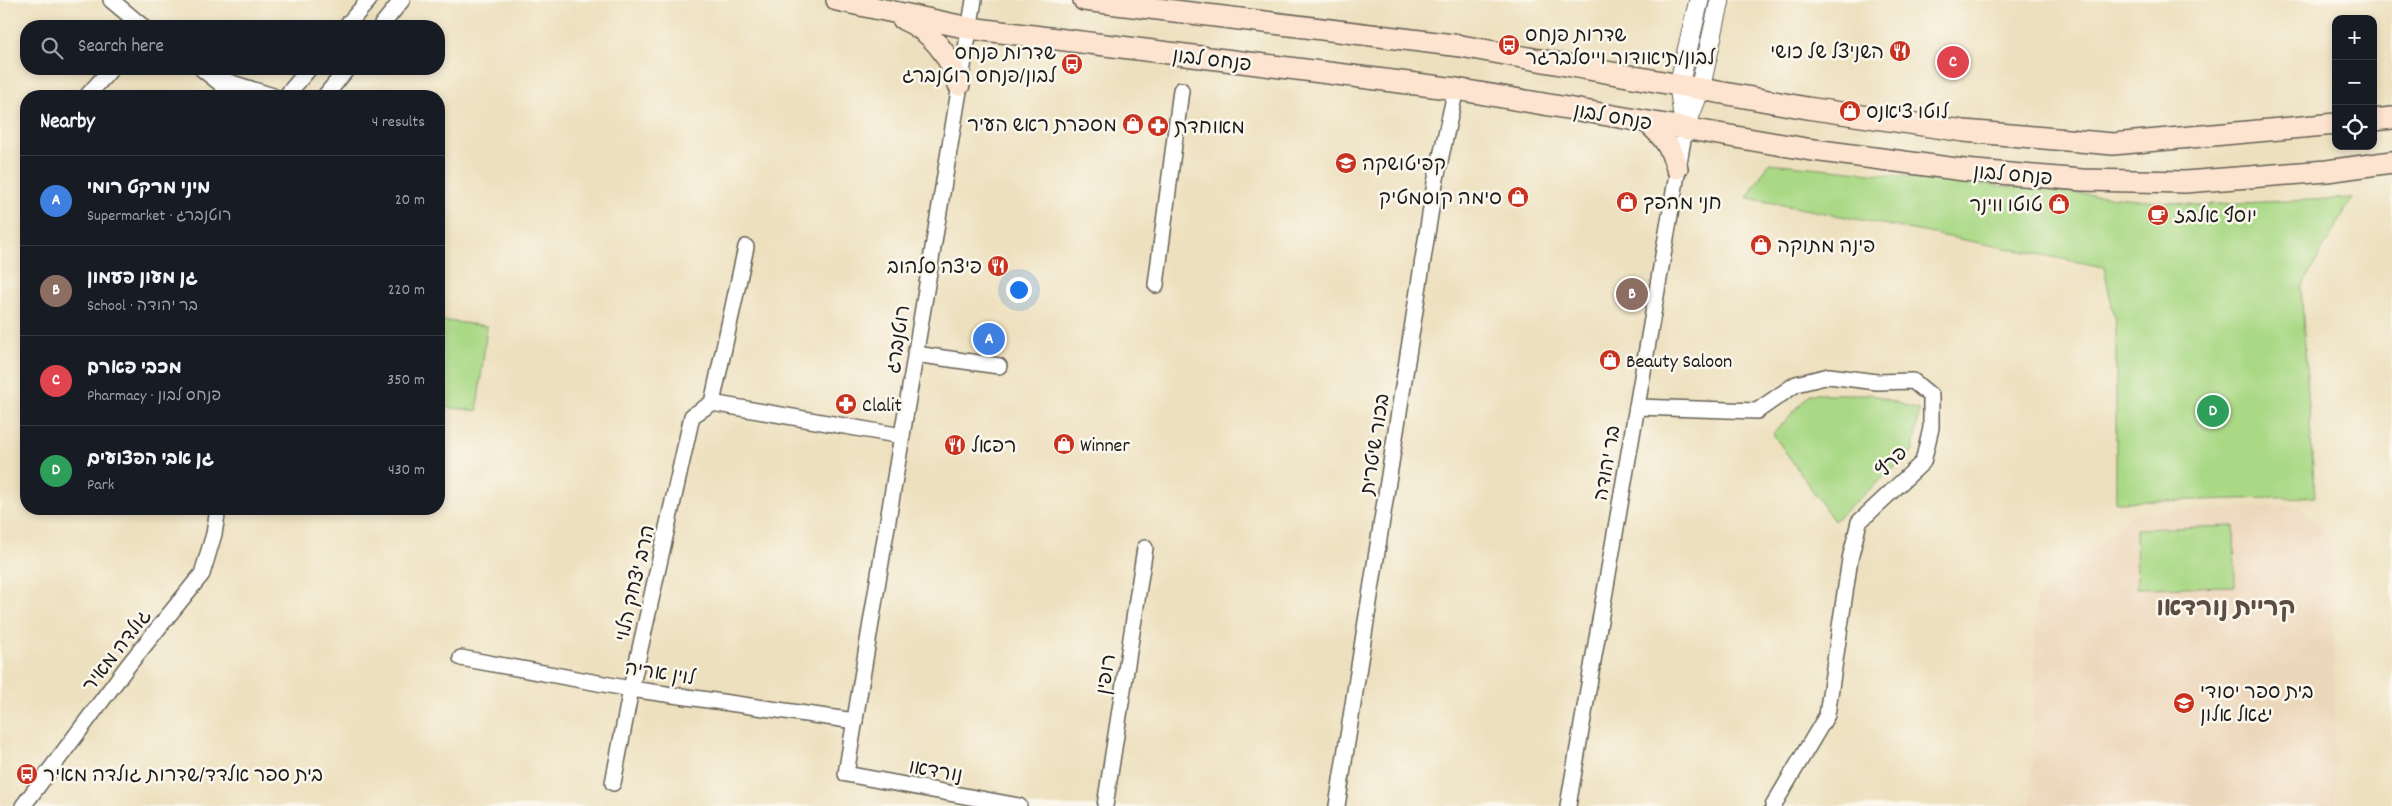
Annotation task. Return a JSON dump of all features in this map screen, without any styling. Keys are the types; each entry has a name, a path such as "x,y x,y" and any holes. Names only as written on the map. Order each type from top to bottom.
{"main road":[{"name":"פנחס לבון","path":"837,0 969,28 1456,89 1806,149 1954,169 2082,180 2185,182 2327,170 2392,162"},
{"name":"פנחס לבון","path":"1084,0 1461,46 1807,108 1964,131 2113,144 2332,124"},
{"path":"874,8 910,22 930,36 944,51 954,67 960,85"},
{"path":"2377,120 2392,118"},
{"path":"1648,123 1664,137 1671,149 1677,168"}],"street":[{"path":"111,0 135,20"},
{"path":"351,20 369,0"},
{"path":"386,20 402,0"},
{"name":"רוטנברג","path":"846,774 974,0"},
{"path":"1684,128 1699,0"},
{"path":"1690,87 1720,0"},
{"path":"92,90 106,75"},
{"path":"210,75 228,90"},
{"path":"213,75 256,90"},
{"path":"291,90 304,75"},
{"path":"330,90 342,75"},
{"name":"בכור שיטרית","path":"1337,806 1435,183 1456,89"},
{"path":"1156,285 1181,90"},
{"name":"בר יהודה","path":"1568,806 1684,128"},
{"path":"746,248 712,403 902,436"},
{"path":"915,354 999,366"},
{"name":"פרץ","path":"1636,406 1757,411 1796,384 1829,376 1876,382 1913,381 1931,396 1931,428 1923,462 1859,522 1850,559 1827,715 1773,806"},
{"name":"הרב יצחק הלוי","path":"613,783 692,416 712,403"},
{"name":"גולדה מאיר","path":"23,806 130,663 202,574 214,534 217,515"},
{"name":"רופין","path":"1105,806 1145,548"},
{"name":"לוין אריה","path":"461,658 632,689 854,721"},
{"name":"נורדאו","path":"846,774 1019,806"}],"shaded area":[{"name":"בית ספר יסודי יגאל אלון","path":"2296,505 2322,527 2332,545 2336,806 2031,806 2036,599 2135,512"}],"green space":[{"path":"1769,163 2198,205 2352,198 2301,288 2315,497 2116,502 2116,326 2104,267 1747,198"},
{"path":"445,321 487,326 477,411 445,407"},
{"path":"1810,394 1870,394 1919,410 1913,451 1834,521 1773,434"},
{"path":"2234,526 2235,586 2137,588 2136,529"}],"place":[{"name":"שדרות פנחס לבון/תיאודור וייסלברגר","path":"1509,45"},
{"name":"השניצל של כושי","path":"1900,51"},
{"name":"מכבי פארם","path":"1953,62"},
{"name":"שדרות פנחס לבון/פנחס רוטנברג","path":"1072,64"},
{"name":"לוטו צ'אנס","path":"1850,111"},
{"name":"מספרת ראש העיר","path":"1133,124"},
{"name":"מאוחדת","path":"1158,126"},
{"name":"קפיטושקה","path":"1346,163"},
{"name":"סימה קוסמטיק","path":"1518,197"},
{"name":"חני מהפך","path":"1627,202"},
{"name":"טוטו ווינר","path":"2059,204"},
{"name":"יוסף אלבז","path":"2158,215"},
{"name":"פינה מתוקה","path":"1761,245"},
{"name":"פיצה סלהוב","path":"998,266"},
{"name":"גן מעון פעמון","path":"1632,294"},
{"name":"מיני מרקט רומי","path":"989,339"},
{"name":"Beauty Saloon","path":"1610,360"},
{"name":"Clalit","path":"846,404"},
{"name":"גן אבי הפצועים","path":"2213,411"},
{"name":"Winner","path":"1064,444"},
{"name":"רפאל","path":"955,445"},
{"name":"בית ספר יסודי יגאל אלון","path":"2184,703"},
{"name":"בית ספר אלדד/שדרות גולדה מאיר","path":"27,774"}],"district":[{"name":"קריית נורדאו","path":"2226,606"}]}
